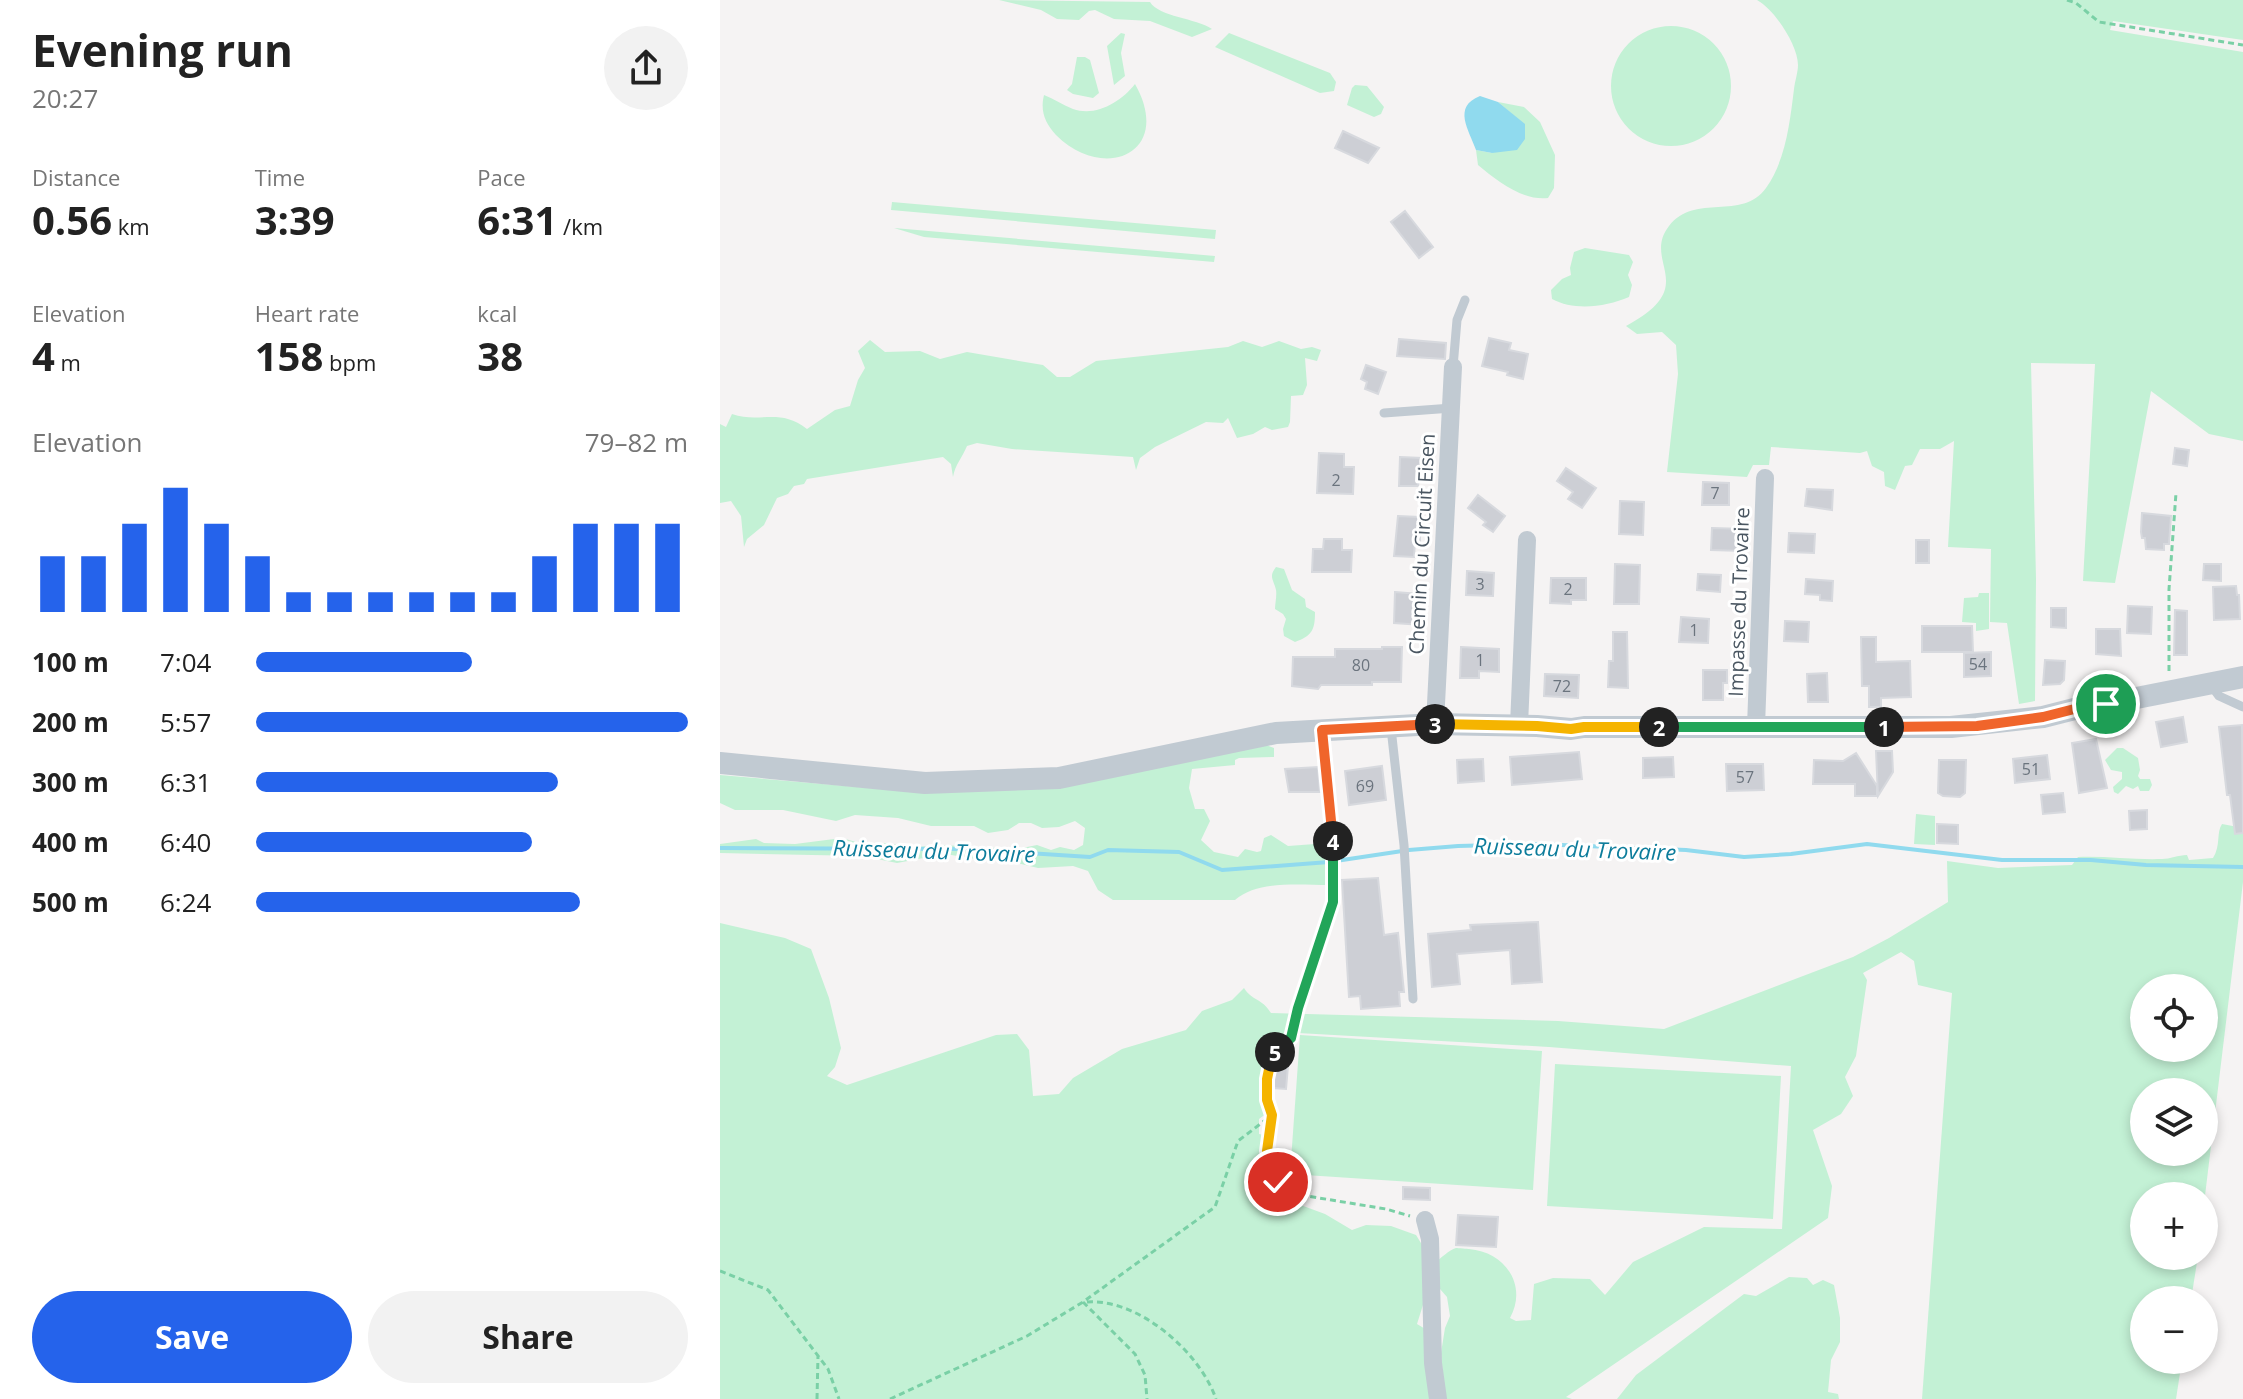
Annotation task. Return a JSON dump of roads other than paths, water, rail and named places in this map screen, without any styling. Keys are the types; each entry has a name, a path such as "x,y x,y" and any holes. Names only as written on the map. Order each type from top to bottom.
{"street":[{"name":"Chemin du Circuit Eisen","path":"1435,724 1453,367"},
{"name":"Impasse du Trovaire","path":"1756,727 1765,478"},
{"path":"1519,725 1527,540"},
{"path":"720,763 925,783 1059,778 1282,733 1390,726 1519,725 1571,729 1977,726 2043,717 2098,703 2243,677"},
{"path":"1425,1220 1430,1239 1433,1363 1438,1399"}],"lane":[{"path":"1453,367 1457,320 1465,300"},
{"path":"1384,413 1452,408"},
{"path":"2211,684 2219,696 2243,707"},
{"path":"1390,726 1404,850 1413,999"},
{"path":"1298,1008 1333,902 1334,861 1322,730"}],"water":[{"path":"1480,96 1498,102 1525,124 1525,139 1517,150 1492,153 1476,150 1465,113 1467,106"}],"waterway":[{"name":"Ruisseau du Trovaire","path":"720,848 963,849 1090,857 1108,850 1179,852 1222,870 1329,862 1458,846 1536,844 1686,850 1744,857 1867,844 2002,860 2091,860 2146,865 2243,867"}]}
